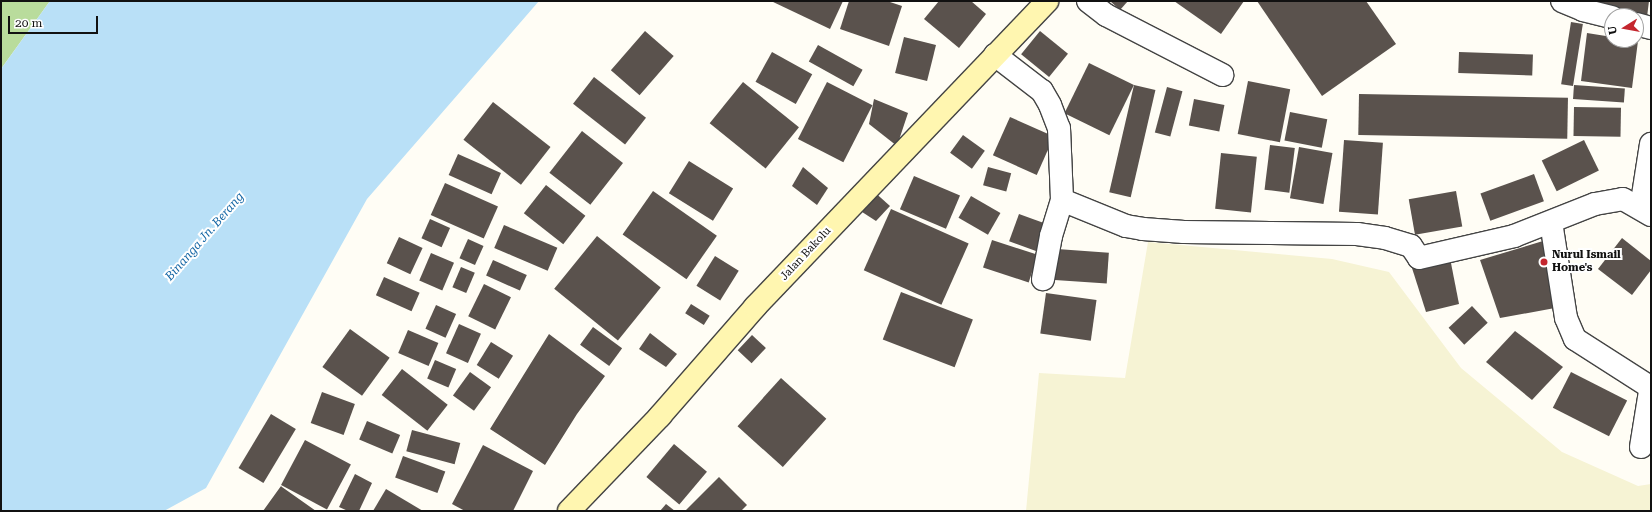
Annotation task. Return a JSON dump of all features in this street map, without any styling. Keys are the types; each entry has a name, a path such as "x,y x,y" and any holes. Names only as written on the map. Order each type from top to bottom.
{"main road":[{"name":"Jalan Bakolu","path":"569,511 660,416 760,302 1047,1"}],"street":[{"path":"1088,1 1106,15 1222,76"},
{"path":"1562,1 1583,10 1604,15"},
{"path":"995,55 1042,91 1050,105 1059,128 1062,200 1052,236 1043,280"},
{"path":"1062,200 1126,226 1143,229 1184,232 1357,234 1384,238 1411,246 1419,258 1514,236 1595,204 1624,198 1646,212 1651,144"},
{"path":"1551,222 1566,318 1575,340 1651,386 1642,447"}],"shaded area":[{"path":"1148,242 1332,259 1389,272 1461,368 1562,452 1638,486 1651,484 1651,511 1026,511 1039,373 1125,378"}],"green space":[{"path":"1,1 50,1 1,69"}],"water":[{"name":"Binanga Jn. Berang","path":"50,1 539,1 367,199 206,488 164,511 1,511 1,69"}],"building":[{"path":"771,1 843,1 830,29"},
{"path":"849,1 887,1 902,6 889,46 840,29"},
{"path":"939,1 971,1 986,14 959,48 924,19"},
{"path":"1110,1 1128,1 1120,10"},
{"path":"1174,1 1244,1 1221,34"},
{"path":"1257,1 1366,1 1396,44 1322,96"},
{"path":"1599,1 1649,1 1647,17 1644,17 1644,8 1604,8 1604,10 1597,9"},
{"path":"1571,22 1583,24 1573,86 1561,84"},
{"path":"645,31 674,56 640,95 611,70"},
{"path":"1040,31 1068,54 1049,77 1021,54"},
{"path":"1587,33 1604,36 1604,48 1637,48 1632,88 1581,81"},
{"path":"904,37 936,45 927,81 895,73"},
{"path":"818,45 863,70 853,86 809,62"},
{"path":"772,52 812,74 796,104 756,82"},
{"path":"1459,52 1533,55 1532,76 1458,73"},
{"path":"1089,63 1134,85 1109,135 1064,113"},
{"path":"594,77 646,118 625,144 573,104"},
{"path":"1248,81 1290,89 1280,142 1238,134"},
{"path":"743,82 799,127 766,168 710,123"},
{"path":"827,82 872,105 843,162 798,139"},
{"path":"1134,85 1155,90 1131,197 1109,192"},
{"path":"1574,85 1625,89 1624,103 1573,99"},
{"path":"1167,87 1182,91 1170,137 1155,132"},
{"path":"1359,94 1568,98 1567,139 1358,135"},
{"path":"874,99 908,113 897,146 869,124"},
{"path":"1194,99 1224,105 1219,131 1189,126"},
{"path":"493,102 551,147 521,185 463,140"},
{"path":"1574,107 1621,108 1620,137 1573,136"},
{"path":"1290,112 1327,119 1322,148 1284,140"},
{"path":"1010,117 1054,137 1037,175 993,155"},
{"path":"582,131 623,163 590,205 549,173"},
{"path":"963,135 985,151 972,169 950,153"},
{"path":"1344,140 1383,143 1378,215 1339,212"},
{"path":"1584,140 1599,171 1557,191 1542,161"},
{"path":"1270,145 1295,148 1289,193 1265,190"},
{"path":"1299,147 1332,153 1323,204 1290,198"},
{"path":"1221,153 1257,157 1251,212 1215,209"},
{"path":"458,154 501,173 492,194 449,175"},
{"path":"689,161 733,189 713,221 669,193"},
{"path":"803,167 828,188 817,205 792,186"},
{"path":"988,167 1011,173 1006,192 983,185"},
{"path":"1534,174 1544,201 1490,221 1480,193"},
{"path":"914,176 960,196 946,229 900,209"},
{"path":"445,183 498,207 484,239 431,215"},
{"path":"546,185 585,216 563,244 524,213"},
{"path":"871,189 890,206 876,221 859,210"},
{"path":"653,191 717,236 686,279 623,234"},
{"path":"1456,191 1462,226 1415,235 1409,199"},
{"path":"971,196 1000,213 988,235 958,218"},
{"path":"891,209 969,244 941,305 864,270"},
{"path":"1019,214 1050,225 1040,253 1009,241"},
{"path":"430,219 450,228 442,247 421,238"},
{"path":"504,225 557,248 548,271 494,248"},
{"path":"597,236 661,288 618,340 554,289"},
{"path":"399,237 423,248 410,274 387,263"},
{"path":"1622,238 1651,261 1651,270 1632,295 1598,269"},
{"path":"468,239 484,246 475,265 459,258"},
{"path":"992,240 1038,255 1029,282 983,268"},
{"path":"1543,241 1555,308 1500,318 1480,260"},
{"path":"1057,249 1109,253 1107,284 1055,280"},
{"path":"431,253 454,263 442,290 419,281"},
{"path":"715,256 739,271 720,301 696,286"},
{"path":"1450,258 1459,304 1426,312 1412,268"},
{"path":"493,260 527,275 520,291 486,276"},
{"path":"461,267 475,273 466,293 452,287"},
{"path":"384,277 420,293 411,311 376,295"},
{"path":"484,284 511,297 495,330 468,316"},
{"path":"901,292 973,320 955,367 883,340"},
{"path":"1046,293 1097,300 1091,341 1040,334"},
{"path":"691,304 710,316 704,325 685,313"},
{"path":"436,305 456,314 446,338 425,329"},
{"path":"1472,306 1488,323 1464,345 1449,328"},
{"path":"459,324 481,334 468,363 446,353"},
{"path":"593,327 622,348 609,366 580,345"},
{"path":"350,329 390,358 362,396 322,367"},
{"path":"408,330 438,343 429,366 398,353"},
{"path":"1515,331 1563,367 1532,400 1486,362"},
{"path":"650,333 677,354 666,367 639,349"},
{"path":"549,334 605,376 577,414 545,465 490,429"},
{"path":"752,335 766,348 752,363 738,350"},
{"path":"491,342 513,356 499,379 477,365"},
{"path":"435,360 456,369 448,387 427,378"},
{"path":"402,369 448,405 427,431 382,395"},
{"path":"470,372 491,387 474,411 453,395"},
{"path":"1571,372 1627,401 1609,436 1553,408"},
{"path":"781,378 826,419 783,467 738,426"},
{"path":"322,392 355,404 344,435 311,423"},
{"path":"271,414 296,429 263,483 239,468"},
{"path":"367,421 400,435 392,453 359,439"},
{"path":"412,430 460,443 455,464 406,451"},
{"path":"305,440 351,464 327,509 281,485"},
{"path":"674,444 707,472 679,505 646,477"},
{"path":"483,445 533,471 513,511 465,511 452,504"},
{"path":"403,456 445,471 437,493 395,478"},
{"path":"355,474 372,483 359,511 348,511 339,507"},
{"path":"719,477 747,505 741,511 685,511"},
{"path":"281,486 282,487 316,511 263,511"},
{"path":"386,489 423,511 373,511"},
{"path":"666,504 675,511 660,511"}],"place":[{"name":"Nurul Ismail Home's","path":"1544,262"}]}
